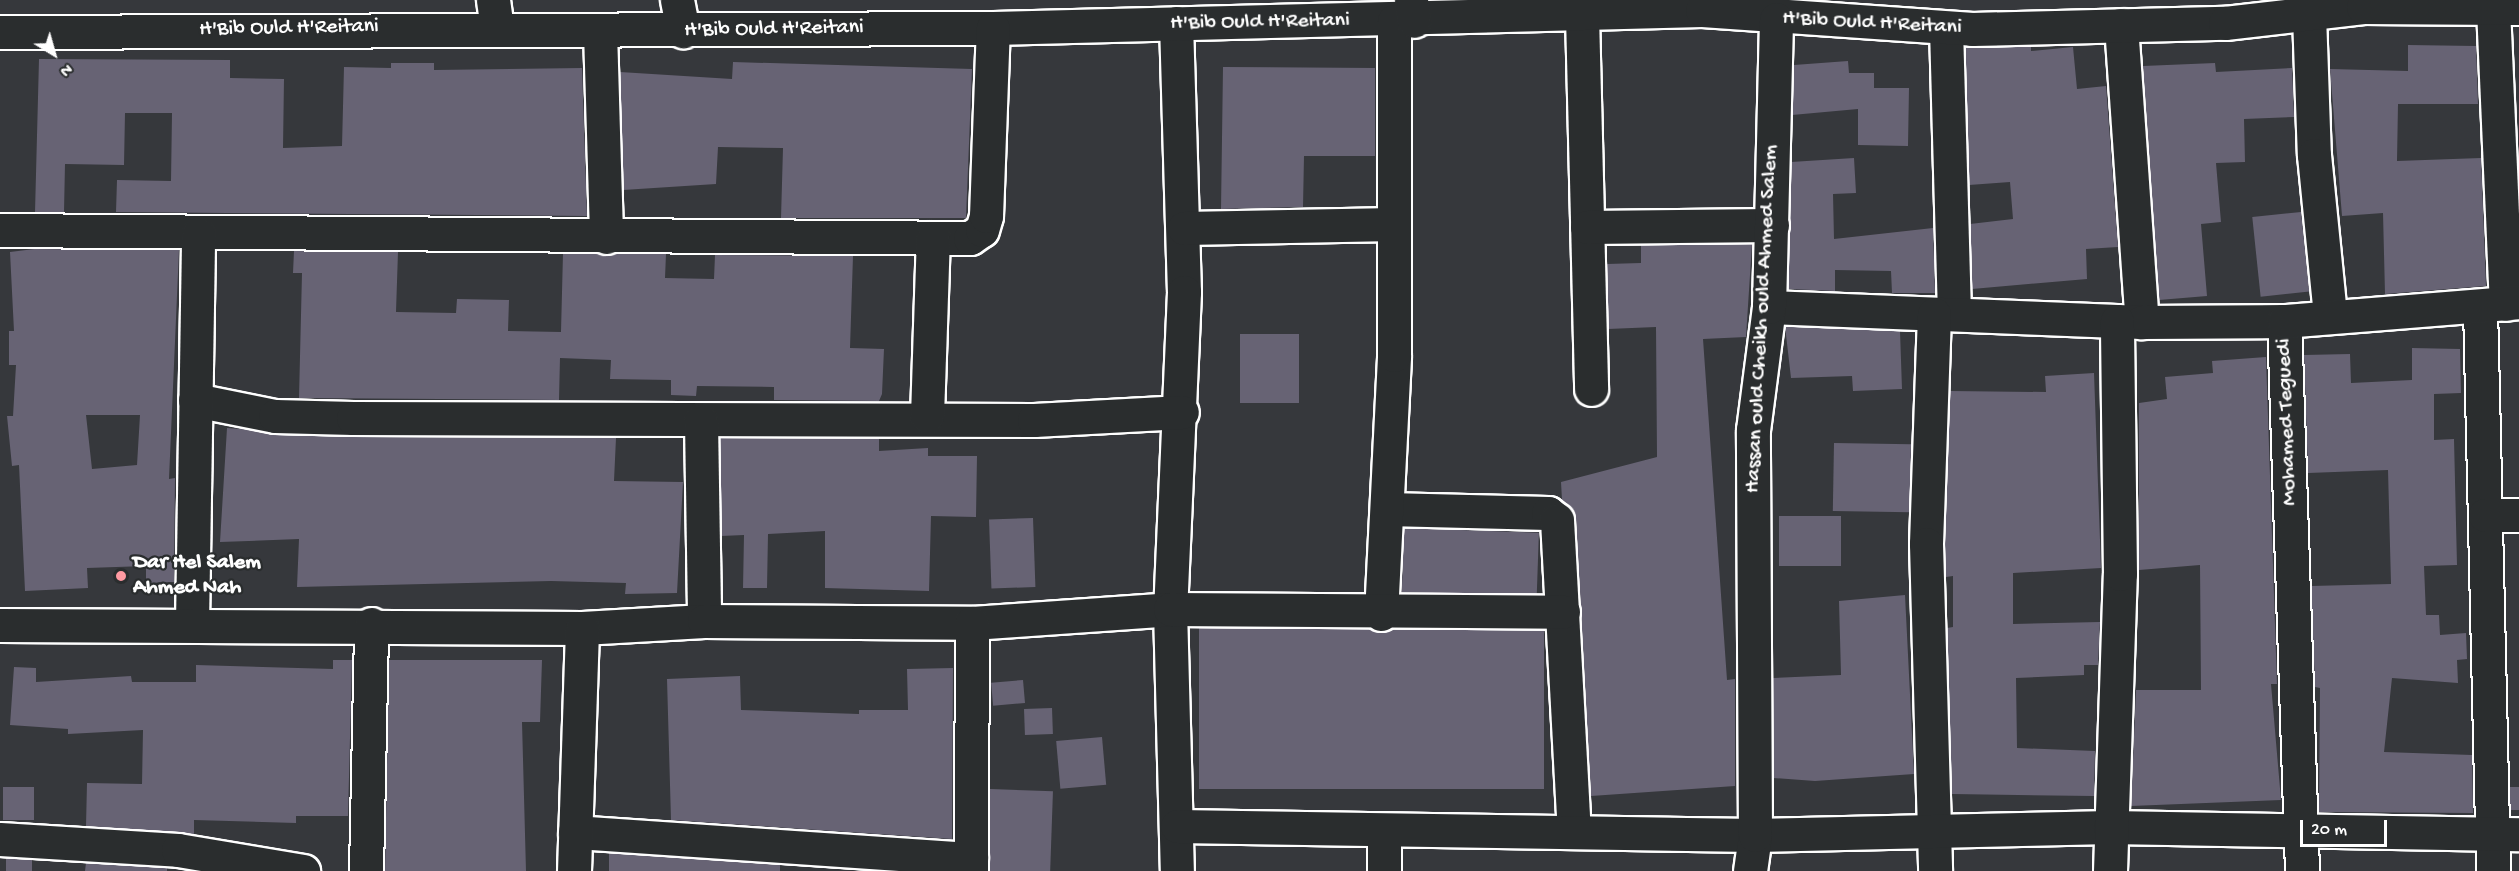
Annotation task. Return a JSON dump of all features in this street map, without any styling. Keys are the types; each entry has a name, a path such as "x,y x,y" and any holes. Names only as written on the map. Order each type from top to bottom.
{"street":[{"name":"H'Bib Ould H'Reitani","path":"0,32 495,13 600,31 680,16 927,14 993,28 1165,16 1582,15 1701,5 1776,19 1962,19 2121,25 2223,11 2309,15 2362,4 2506,8"},
{"path":"2493,871 2505,834 2485,515 2502,304 2506,8"},
{"path":"1381,614 1387,509 1394,224 1406,14"},
{"path":"1582,15 1591,389"},
{"path":"2309,15 2314,155 2330,314"},
{"path":"1165,16 1184,228 1182,412 1170,609 1177,871"},
{"name":"Hassan ould Cheikh ould Ahmed Salem","path":"1750,871 1755,835 1753,430 1769,307 1776,19"},
{"path":"1935,871 1926,544 1944,314 1962,19"},
{"path":"2110,871 2130,322 2121,25"},
{"path":"0,230 198,234 970,238 982,230 993,28"},
{"path":"600,31 606,237"},
{"path":"1184,228 1394,224"},
{"path":"1587,227 1772,225"},
{"path":"192,624 198,234"},
{"path":"927,416 933,238"},
{"name":"Mohamed Teguedi","path":"2302,871 2284,321 2330,314 2502,304"},
{"path":"1769,307 2130,322 2284,321"},
{"path":"195,400 275,416 701,421 927,416 1034,420 1182,412"},
{"path":"701,421 704,621"},
{"path":"1387,509 1553,516 1559,525 1574,831"},
{"path":"2485,515 2519,515"},
{"path":"0,625 371,624 582,628 704,621 972,623 1170,609 1381,614 1563,612"},
{"path":"575,832 796,859 971,865 972,623"},
{"path":"366,871 371,624"},
{"path":"574,871 582,628"},
{"path":"1177,826 1755,835 2110,827 2301,833 2505,834"},
{"path":"1383,871 1384,830"},
{"path":"0,838 179,861 303,871"}],"building":[{"path":"2408,45 2476,46 2478,104 2398,104 2397,161 2481,158 2486,286 2385,294 2383,213 2342,216 2330,69 2408,71"},
{"path":"2031,46 2031,51 2073,47 2077,89 2106,86 2118,247 2086,249 2087,279 1972,289 1970,224 2013,219 2010,182 1969,185 1965,47"},
{"path":"39,59 230,60 230,78 284,79 283,148 342,146 344,67 391,68 391,63 434,63 434,70 582,68 587,216 116,212 117,180 171,181 172,113 125,113 124,165 65,164 64,212 35,212"},
{"path":"1848,61 1849,73 1874,73 1874,88 1909,88 1908,146 1858,145 1858,109 1792,115 1794,65"},
{"path":"733,62 972,69 966,218 781,218 783,148 718,147 716,184 623,190 620,72 732,79"},
{"path":"2215,63 2216,72 2292,68 2294,117 2244,119 2245,162 2216,163 2221,222 2201,224 2207,296 2159,300 2143,66"},
{"path":"1223,67 1375,68 1375,156 1304,156 1303,207 1221,209"},
{"path":"1854,158 1856,193 1833,194 1834,239 1933,228 1935,293 1892,293 1891,271 1835,270 1835,291 1788,289 1791,162"},
{"path":"2301,212 2309,292 2261,297 2252,217"},
{"path":"1752,244 1746,337 1703,339 1727,680 1735,679 1735,786 1591,796 1576,519 1562,500 1561,482 1657,457 1656,327 1608,329 1607,264 1641,263 1641,245"},
{"path":"34,249 179,250 169,479 175,478 174,582 146,583 146,566 87,568 88,588 25,591 19,465 12,466 7,416 13,416 16,365 9,365 9,331 14,331 10,252","holes":["86,415 140,415 137,465 92,469"]},
{"path":"294,251 398,252 396,312 456,313 457,299 509,300 508,331 561,332 563,253 666,254 665,278 714,279 715,255 853,256 850,348 884,349 882,394 879,401 774,400 774,387 697,386 696,396 671,395 671,380 610,379 611,360 560,358 559,400 299,398 302,273 293,273"},
{"path":"1785,326 1900,331 1902,389 1853,391 1852,376 1791,378"},
{"path":"1240,334 1299,334 1299,403 1240,403"},
{"path":"2412,348 2460,349 2461,393 2434,394 2434,440 2454,439 2457,565 2424,566 2426,615 2439,615 2440,635 2466,633 2467,659 2457,660 2458,683 2392,678 2384,752 2472,755 2473,813 2319,812 2320,688 2315,687 2311,586 2391,584 2388,470 2308,473 2304,355 2350,354 2351,383 2412,380"},
{"path":"2266,357 2277,684 2271,684 2281,800 2131,806 2136,690 2201,690 2200,565 2139,570 2139,403 2167,399 2165,377 2213,373 2212,361"},
{"path":"2094,373 2101,568 2013,573 2013,624 2100,622 2098,665 2084,665 2084,675 2016,678 2017,748 2095,751 2094,796 1952,794 1947,628 1953,627 1953,576 1946,577 1945,544 1950,391 2046,392 2045,376"},
{"path":"227,428 353,437 616,438 614,481 683,482 677,593 625,594 626,583 551,581 297,587 299,539 220,542"},
{"path":"720,438 879,438 879,451 928,448 928,456 977,456 976,517 931,516 929,591 825,588 825,531 768,534 767,588 743,588 744,535 721,536"},
{"path":"1834,443 1911,444 1910,512 1833,511"},
{"path":"1779,516 1841,516 1841,566 1779,566"},
{"path":"1033,518 1035,587 991,588 989,520"},
{"path":"1404,528 1539,533 1537,597 1402,592"},
{"path":"1905,595 1914,774 1815,781 1773,778 1773,678 1841,675 1839,601"},
{"path":"1199,628 1544,628 1544,789 1199,789"},
{"path":"333,660 352,660 348,816 296,816 296,823 194,820 194,834 86,826 87,783 142,784 143,730 68,734 68,729 10,725 14,667 36,668 36,682 131,676 132,682 196,682 196,665 333,669"},
{"path":"389,660 542,660 540,722 522,722 526,871 385,871"},
{"path":"953,668 952,839 671,820 667,679 740,676 741,710 859,714 859,710 908,710 907,669"},
{"path":"1023,680 1025,703 993,706 991,683"},
{"path":"1052,708 1053,734 1025,735 1024,709"},
{"path":"1102,737 1106,785 1060,789 1056,741"},
{"path":"3,787 34,787 34,820 3,820"},
{"path":"2510,787 2519,787 2519,810 2510,810"},
{"path":"990,789 1053,791 1050,871 987,871"},
{"path":"609,853 780,865 780,871 609,871"},
{"path":"6,858 32,860 32,871 6,871"},
{"path":"86,863 167,868 167,871 85,871"}],"place":[{"name":"Dar Hel Salem Ahmed Nah","path":"121,576"}]}
